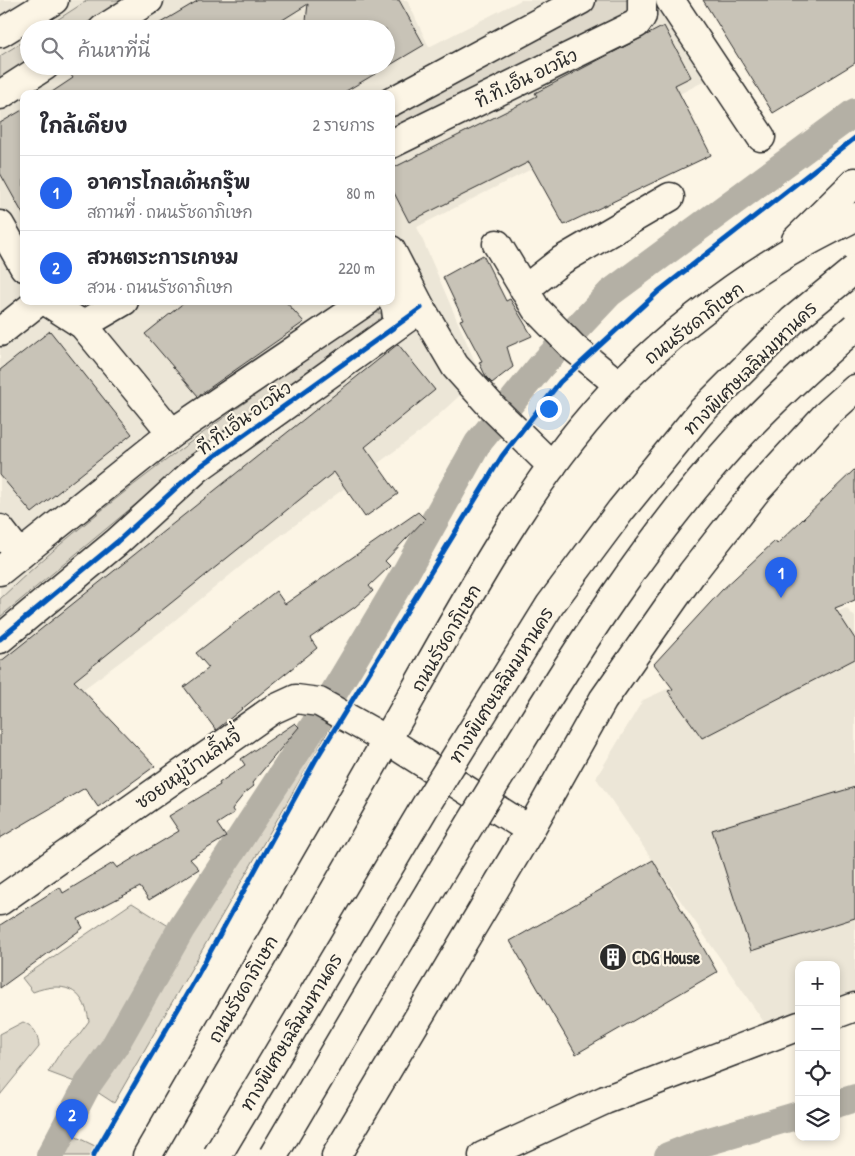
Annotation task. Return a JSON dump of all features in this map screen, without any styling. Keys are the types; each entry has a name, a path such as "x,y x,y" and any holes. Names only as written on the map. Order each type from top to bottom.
{"main road":[{"path":"21,20 54,0"},
{"path":"118,20 149,0"},
{"path":"395,100 581,0"},
{"name":"ที.ที.เอ็น อเวนิว","path":"395,142 636,24 642,16 642,0"},
{"path":"670,0 761,137"},
{"path":"0,33 20,21"},
{"path":"0,95 31,75"},
{"path":"780,258 819,215 855,182"},
{"path":"530,299 562,260 670,197"},
{"name":"ถนนรัชดาภิเษก","path":"147,1156 511,528 552,466 583,425 652,354 708,308 780,258 855,217"},
{"path":"0,225 20,260"},
{"path":"497,244 530,299 574,348 620,385"},
{"name":"ทางพิเศษเฉลิมมหานคร","path":"217,1156 426,805 550,605 621,510 700,413 794,320 855,268"},
{"path":"396,296 421,308 455,366 492,407 552,466"},
{"name":"ที.ที.เอ็น อเวนิว","path":"396,296 421,308"},
{"path":"0,332 35,305"},
{"name":"ที.ที.เอ็น อเวนิว","path":"52,305 84,325 172,433"},
{"path":"84,325 117,305"},
{"name":"ที.ที.เอ็น อเวนิว","path":"0,529 10,563 172,433 361,305"},
{"name":"ที.ที.เอ็น อเวนิว","path":"0,639 117,542 198,468 386,305"},
{"path":"273,1156 451,855 571,660 666,524 737,439 815,362 855,327"},
{"path":"336,1156 530,830 603,700 692,573 757,490 826,415 855,389"},
{"name":"ซอยหมู่บ้านลิ้นจี่","path":"0,901 272,710 296,700 328,706 387,740 530,830"},
{"path":"840,1013 855,1007"},
{"path":"483,1156 604,1100 795,1027"}],"shaded area":[{"path":"0,0 407,0 429,47 521,0 654,0 705,81 417,227 481,376 420,432 252,557 163,630 0,751"},
{"path":"88,0 122,0 91,20 57,20"},
{"path":"596,0 633,0 634,14 395,132 395,108"},
{"path":"20,44 20,65 0,78 0,56"},
{"path":"371,313 381,313 382,327 224,431 0,617 0,599 43,559 88,522 180,450"},
{"path":"846,608 855,617 855,994 840,1000 840,961 795,961 795,1015 766,1025 596,778 643,700"},
{"path":"315,711 335,719 114,1103 91,1088 48,1072 62,1050 78,1036 89,1021 86,1010 77,994 70,990 62,987 53,987 33,992 22,978 132,903 175,930"},
{"path":"23,1022 35,1032 39,1047 0,1095 0,1034"},
{"path":"68,1133 95,1146 89,1156 54,1156"}],"building":[{"path":"199,0 399,0 424,45 395,62 395,20 306,20 308,4 282,20 165,20"},
{"path":"703,0 855,0 855,63 773,113"},
{"path":"664,26 691,77 675,85 711,155 564,225 529,162 409,222 395,195 395,167 537,96 535,93"},
{"path":"71,75 373,75 348,90 55,90 73,78"},
{"path":"20,111 20,209 0,173 0,123"},
{"path":"483,255 506,301 510,299 532,336 507,347 513,367 492,383 486,377 479,362 482,361 460,320 463,319 443,277"},
{"path":"181,305 289,305 304,322 198,396 145,334"},
{"path":"50,331 132,434 32,513 0,475 0,370"},
{"path":"398,344 435,390 365,447 398,494 365,517 334,472 74,681 155,766 98,807 85,788 0,838 0,662"},
{"path":"855,469 855,600 835,608 855,639 855,659 702,738 668,691 673,689 654,664 722,590 775,541 777,544"},
{"path":"418,512 425,519 385,561 390,566 369,586 373,591 355,607 310,638 317,648 216,730 184,687 209,668 196,653 276,591 285,604"},
{"path":"295,723 299,727 252,783 254,786 244,794 232,809 234,813 217,824 226,837 190,859 199,869 149,900 140,887 78,919 83,928 0,988 0,925 60,887 63,893 113,863 117,868 179,831 169,816 220,785 219,783 245,765 241,759"},
{"path":"855,787 855,918 751,951 712,830"},
{"name":"CDG House","path":"653,860 717,972 576,1054 510,941"}],"waterway":[{"path":"50,1156 88,1084 114,1047 181,929 315,724 406,572 478,443 541,366 610,293 855,112"},
{"path":"840,1103 855,1098"},
{"path":"668,1156 699,1144 795,1116"}],"cycle path":[{"path":"93,1156 192,985 315,761 502,456 560,382 659,291 855,138"},
{"path":"0,639 117,542 198,468 421,308"}],"place":[{"name":"อาคารโกลเด้นกรุ๊พ","path":"781,598"},
{"name":"CDG House","path":"613,957"},
{"name":"สวนตระการเกษม","path":"72,1140"}]}
